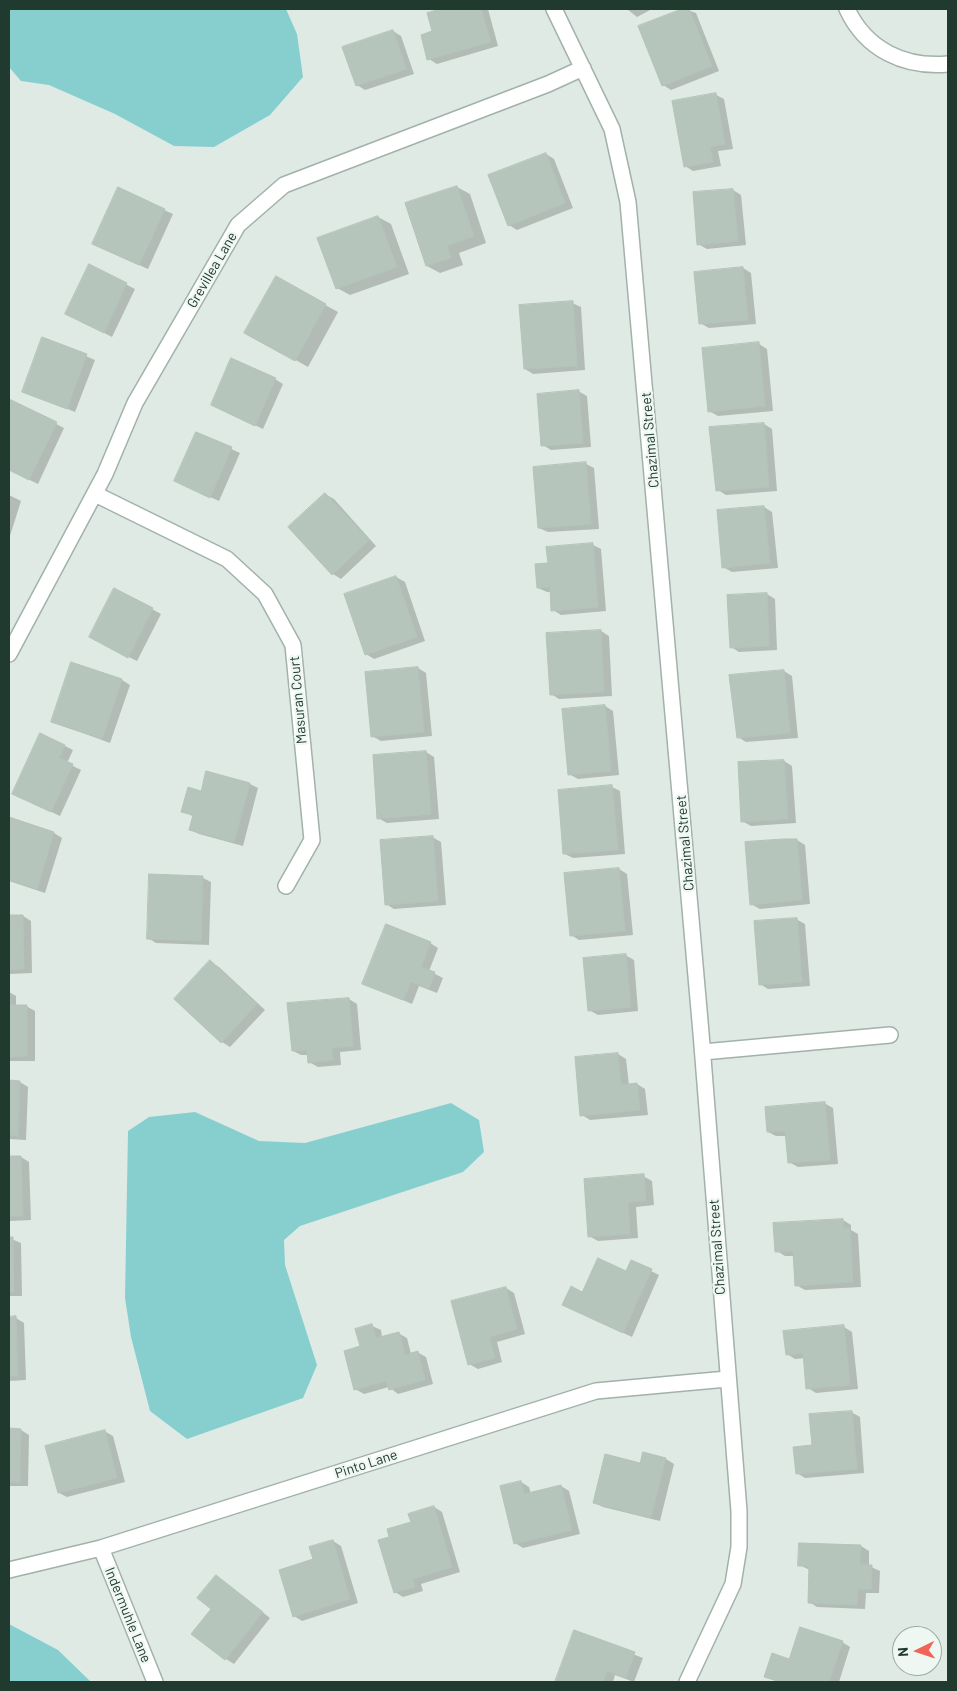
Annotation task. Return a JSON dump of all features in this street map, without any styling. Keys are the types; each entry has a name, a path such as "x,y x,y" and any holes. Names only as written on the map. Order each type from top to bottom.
{"street":[{"name":"Chazimal Street","path":"554,9 612,130 628,202 702,1052 739,1511 739,1547 733,1584 688,1682"},
{"path":"847,9 857,28 891,55 917,64 948,64"},
{"name":"Grevillea Lane","path":"9,654 95,494 135,403 238,225 284,185 548,84 583,68"},
{"name":"Masuran Court","path":"95,494 227,559 265,594 293,646 312,840 286,886"},
{"path":"702,1052 890,1035"},
{"name":"Pinto Lane","path":"9,1570 101,1548 596,1391 728,1380"},
{"name":"Indermuhle Lane","path":"101,1548 155,1682"}],"water":[{"path":"9,9 286,9 297,34 303,77 270,115 214,147 174,146 115,114 49,85 21,81 9,67"},
{"path":"451,1103 479,1120 484,1152 463,1172 300,1226 284,1240 285,1265 317,1365 303,1398 187,1439 150,1411 131,1337 125,1298 128,1131 149,1117 195,1112 259,1141 305,1143"},
{"path":"9,1624 58,1650 91,1682 9,1682"}],"building":[{"path":"441,9 481,9 491,42 427,60 421,35 432,31 427,13"},
{"path":"682,9 689,9 712,66 662,86 638,26"},
{"path":"393,30 406,69 356,86 342,47"},
{"path":"716,93 725,144 710,147 713,162 684,167 672,101"},
{"path":"546,153 565,203 508,226 488,175"},
{"path":"457,186 474,236 447,246 451,258 426,266 405,203"},
{"path":"118,187 165,209 139,265 92,244"},
{"path":"733,189 738,241 697,245 693,192"},
{"path":"378,216 397,267 336,289 317,238"},
{"path":"89,264 127,283 104,333 65,314"},
{"path":"743,267 748,320 699,324 694,272"},
{"path":"276,276 326,304 295,361 244,333"},
{"path":"573,301 577,366 524,369 519,305"},
{"path":"42,337 87,354 67,409 22,392"},
{"path":"759,342 765,406 708,412 702,348"},
{"path":"231,358 276,378 255,426 211,405"},
{"path":"579,390 583,443 541,446 537,394"},
{"path":"9,399 57,422 29,480 9,470"},
{"path":"764,423 769,487 716,491 709,427"},
{"path":"196,432 232,447 210,498 174,481"},
{"path":"586,462 591,524 538,528 533,467"},
{"path":"325,493 369,540 332,575 288,527"},
{"path":"764,506 770,563 722,568 717,510"},
{"path":"593,543 598,607 551,611 550,587 537,588 535,564 548,563 546,547"},
{"path":"396,576 417,637 365,655 344,594"},
{"path":"114,588 153,608 128,658 89,637"},
{"path":"767,593 769,646 730,648 727,595"},
{"path":"601,630 604,692 550,695 546,633"},
{"path":"71,662 122,679 102,739 51,722"},
{"path":"418,667 424,732 371,737 365,672"},
{"path":"784,670 790,733 737,738 729,675"},
{"path":"605,705 611,771 568,775 562,709"},
{"path":"40,733 65,745 59,758 73,764 51,812 12,794"},
{"path":"426,751 431,814 377,819 373,755"},
{"path":"784,760 788,819 741,822 738,762"},
{"path":"206,771 250,783 234,842 189,830 193,815 181,812 188,787 201,791"},
{"path":"612,785 618,850 563,854 558,790"},
{"path":"9,817 54,832 37,889 9,880"},
{"path":"433,836 438,901 385,905 380,840"},
{"path":"797,839 802,900 750,905 745,842"},
{"path":"619,868 625,931 570,936 564,873"},
{"path":"149,874 203,876 201,941 147,939"},
{"path":"9,915 23,915 24,969 9,970"},
{"path":"797,918 802,982 759,985 754,921"},
{"path":"386,924 431,942 421,967 435,972 429,989 411,982 403,1000 362,984"},
{"path":"626,954 631,1007 588,1011 583,958"},
{"path":"210,960 257,1004 221,1043 174,999"},
{"path":"349,998 353,1046 332,1048 333,1060 308,1063 307,1050 292,1051 287,1003"},
{"path":"9,1005 27,1005 27,1056 9,1057"},
{"path":"618,1053 621,1085 637,1083 640,1110 580,1116 575,1057"},
{"path":"9,1080 20,1081 18,1136 9,1135"},
{"path":"825,1102 830,1160 788,1163 785,1131 767,1132 765,1107"},
{"path":"9,1156 21,1156 23,1216 9,1216"},
{"path":"644,1174 646,1201 628,1202 630,1234 588,1237 584,1179"},
{"path":"843,1219 843,1228 850,1228 853,1282 795,1286 793,1251 775,1252 773,1223"},
{"path":"9,1237 13,1237 14,1292 9,1292"},
{"path":"598,1258 626,1271 631,1260 652,1269 623,1333 562,1305 571,1286 582,1292"},
{"path":"506,1287 517,1329 489,1337 495,1358 468,1365 451,1301"},
{"path":"16,1316 18,1376 9,1376 9,1317"},
{"path":"372,1324 376,1338 399,1332 405,1355 418,1351 425,1380 389,1390 386,1381 354,1390 344,1351 360,1346 355,1329"},
{"path":"844,1325 850,1385 806,1389 803,1353 786,1355 783,1331"},
{"path":"852,1411 857,1469 796,1474 793,1447 812,1445 809,1414"},
{"path":"9,1428 21,1429 20,1482 9,1482"},
{"path":"105,1430 117,1478 58,1493 45,1446"},
{"path":"643,1452 666,1458 651,1518 593,1503 605,1454 640,1463"},
{"path":"521,1481 524,1494 561,1485 572,1530 514,1544 500,1486"},
{"path":"434,1506 452,1567 413,1579 415,1587 394,1593 378,1540 389,1537 387,1529 411,1522 408,1514"},
{"path":"333,1540 350,1599 293,1617 279,1570 313,1559 309,1547"},
{"path":"799,1543 861,1545 860,1565 872,1565 871,1589 858,1589 857,1605 808,1603 809,1566 798,1566"},
{"path":"216,1575 263,1612 225,1660 191,1634 211,1609 197,1598"},
{"path":"800,1627 843,1641 829,1682 781,1682 764,1677 772,1653 789,1659"},
{"path":"574,1630 635,1652 626,1678 607,1671 603,1682 555,1682"}]}
